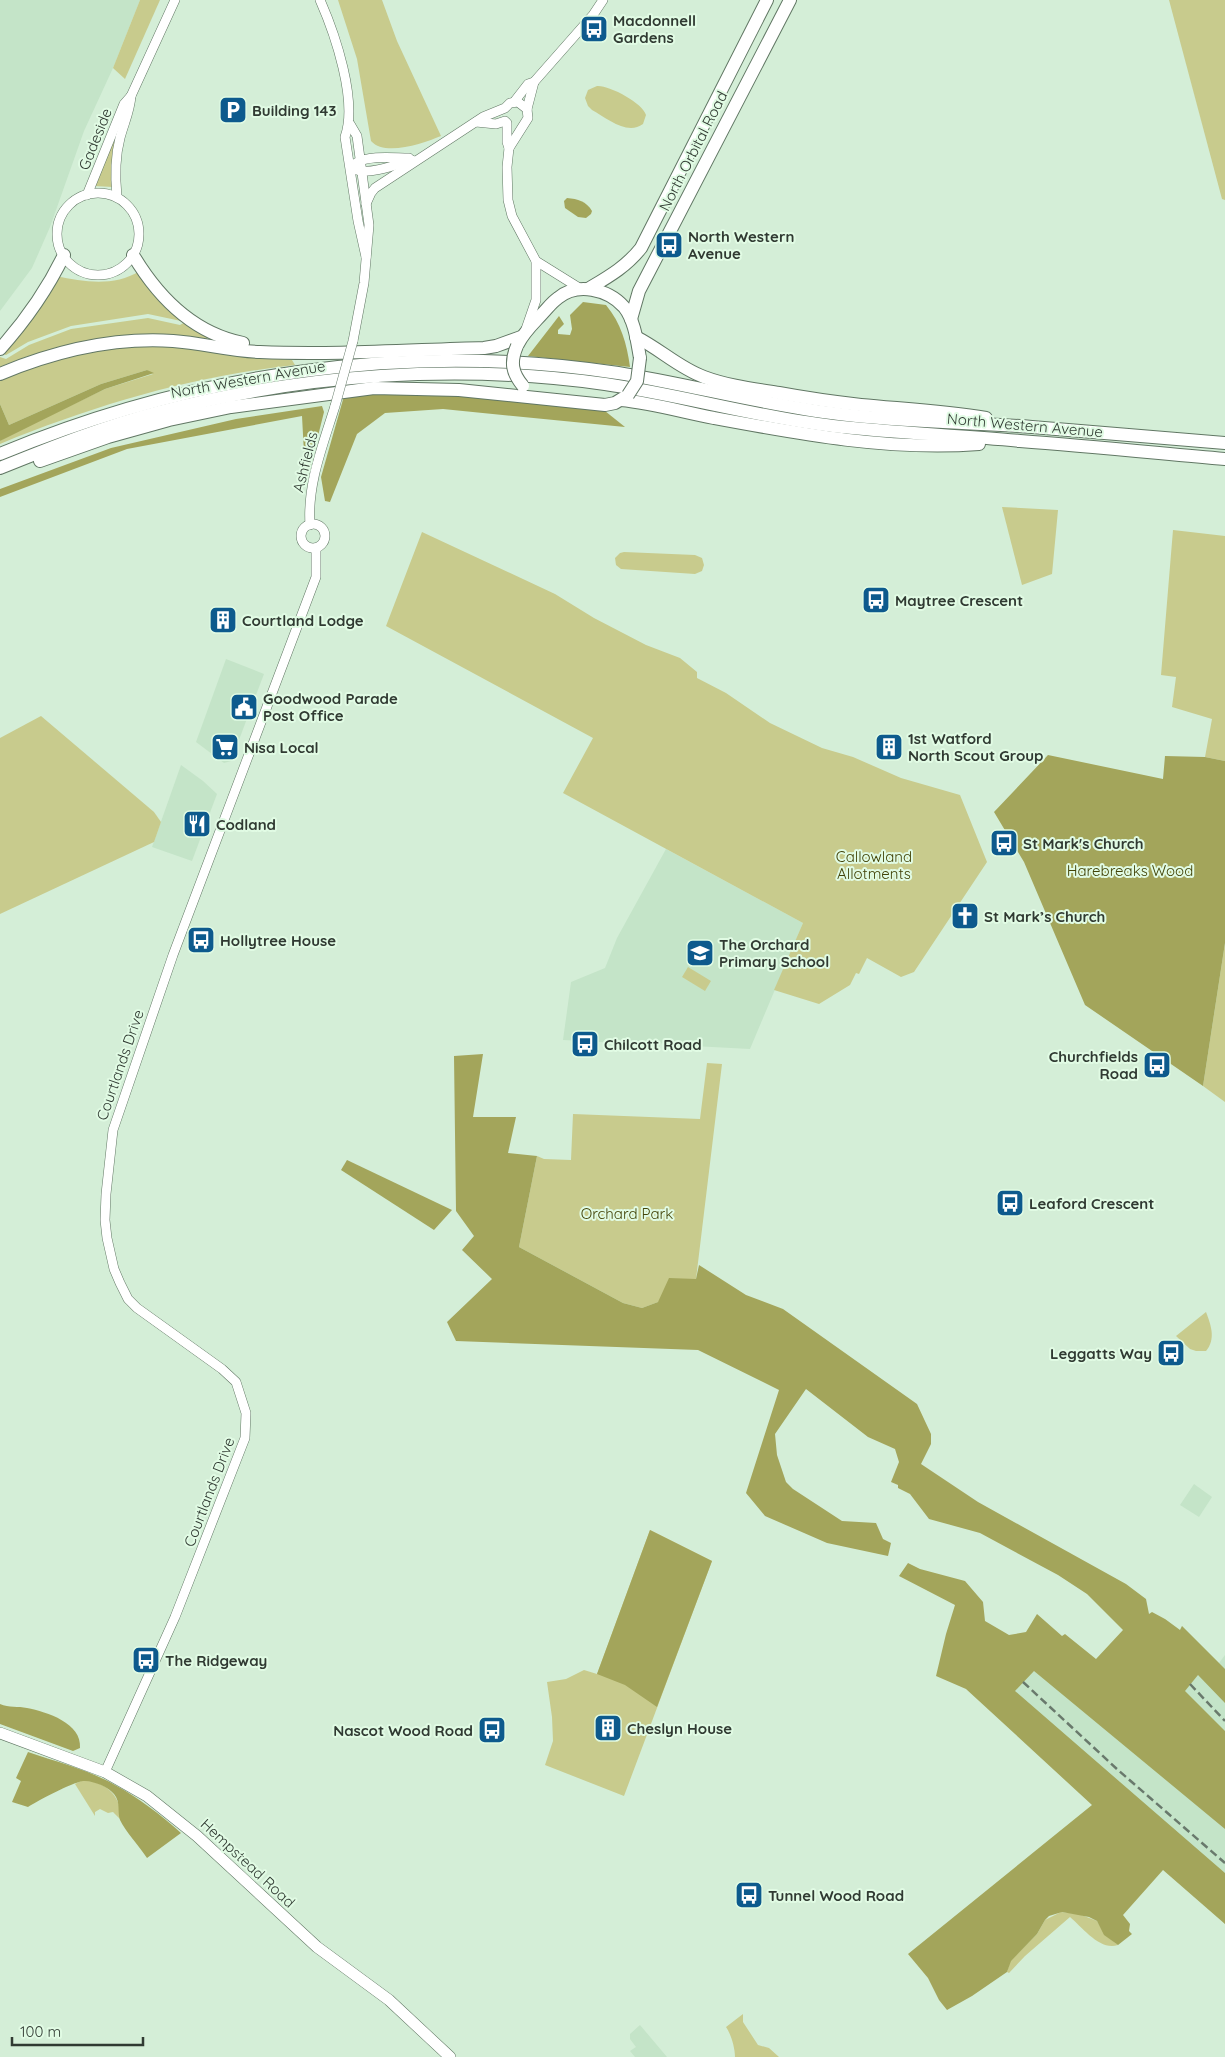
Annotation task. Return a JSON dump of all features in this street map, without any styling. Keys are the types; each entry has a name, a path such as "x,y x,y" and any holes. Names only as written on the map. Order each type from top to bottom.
{"highway":[{"name":"North Orbital Road","path":"584,289 622,268 641,248 767,0"},
{"name":"North Orbital Road","path":"631,319 636,298 790,0"},
{"path":"0,349 30,313 64,255"},
{"path":"133,255 166,302 186,318 225,338 240,343 294,352"},
{"path":"0,476 108,437 169,420 231,407 374,388 459,390 605,405 624,397 637,380 640,358 631,319 616,300 599,292 584,289 569,291 558,297 521,338 512,357 516,378 523,386 540,398"},
{"path":"636,337 655,347 680,366 721,382 778,393 860,405 957,413 1031,427"},
{"path":"0,374 36,360 76,348 141,340 199,344 258,352 294,352 484,348 521,338"},
{"name":"North Western Avenue","path":"0,454 87,420 212,386 319,368 411,362 495,362 556,366 618,373 750,400 843,415 938,423 1031,427 1225,443"},
{"name":"North Western Avenue","path":"0,468 84,434 214,398 293,384 379,376 437,374 501,375 570,380 652,392 790,420 835,426 1225,460"},
{"path":"624,397 712,417 823,436 947,446 1021,441"}],"main road":[{"name":"Hempstead Road","path":"0,1733 106,1772 147,1796 174,1816 316,1947 398,2008 450,2057"}],"street":[{"path":"320,0 339,50 346,84 350,124 345,137 358,221 366,257"},
{"path":"509,148 528,118 527,109 534,82 593,15 603,0"},
{"name":"Gadeside","path":"87,195 124,104 131,96 175,2"},
{"path":"366,204 371,193 376,188 483,117 514,102 528,84 534,82"},
{"name":"Gadeside","path":"116,197 115,172 120,138 131,106 131,96"},
{"path":"514,102 522,103 527,109"},
{"path":"504,108 503,115 506,122 509,148 506,183 512,216 536,261 536,300 521,338"},
{"path":"476,122 496,124 506,122 514,127 523,125"},
{"name":"Ashfields","path":"310,525 309,500 312,483 353,341 364,283 369,225 357,136 350,124"},
{"path":"350,167 360,161 386,158 419,158"},
{"path":"350,167 361,171 383,168 419,158"},
{"path":"102,193 116,197 133,212 138,226 139,241 133,255 123,266 102,274 87,273 80,270 64,255 58,234 60,219 68,206 87,195 102,193"},
{"path":"536,261 584,289"},
{"path":"310,525 319,527 324,532 323,542 316,548 308,547 301,539 302,532 310,525"},
{"name":"Courtlands Drive","path":"106,1772 192,1576 245,1438 246,1412 236,1382 222,1369 137,1308 128,1299 120,1283 109,1252 105,1220 113,1130 173,955 316,577 316,548"}],"shaded area":[{"path":"0,0 140,0 113,68 84,131 50,227 32,268 0,311"},
{"path":"226,659 264,674 231,761 224,763 196,742"},
{"path":"181,765 217,794 192,861 152,847"},
{"name":"The Orchard Primary School","path":"666,849 803,923 750,1049 674,1045 667,1042 655,1045 563,1040 571,982 605,968 617,938"},
{"path":"1194,1484 1212,1497 1199,1517 1180,1505"},
{"path":"1165,1619 1180,1630 1182,1626 1219,1663 1225,1655 1225,1924 987,1663 1002,1648 1107,1697"},
{"path":"640,2025 667,2057 635,2057 630,2051 636,2047 630,2039 630,2034"}],"green space":[{"path":"140,0 160,0 125,79 113,68"},
{"path":"338,0 382,0 397,41 441,136 415,145 395,148 377,146 371,141 357,59"},
{"path":"1169,0 1225,0 1225,200 1222,199"},
{"path":"597,86 609,88 639,105 646,115 643,124 637,127 624,127 592,110 585,98 588,90"},
{"path":"116,135 118,136 113,187 94,186"},
{"path":"567,198 584,203 592,211 591,214 586,218 578,217 565,208 564,201"},
{"path":"140,271 181,321 148,314 71,326 28,342 6,355 2,354 56,276 99,282 120,279"},
{"path":"583,302 606,305 616,319 622,334 630,367 528,356 559,316 564,324 558,330 558,334 570,335 572,329 570,315"},
{"path":"148,318 180,325 187,321 209,334 207,339 181,337 128,338 75,344 49,350 0,367 0,357 6,359 29,345 71,329"},
{"path":"141,344 292,360 295,365 219,376 145,394 72,417 0,444 0,441 9,435 105,389 153,374 147,370 101,384 9,425 0,404 0,377 36,362"},
{"path":"147,370 154,373 105,389 0,441 0,404 9,425 101,384"},
{"path":"386,393 467,396 605,411 625,427 443,409 385,413 357,434 330,502 325,501 321,477 344,396"},
{"path":"322,406 324,412 309,472 305,472 302,416 127,449 0,497 0,489 111,448 236,419"},
{"path":"1002,507 1058,510 1052,574 1022,585"},
{"path":"1173,530 1225,536 1225,761 1205,757 1212,719 1172,707 1176,677 1161,675"},
{"name":"Callowland Allotments","path":"422,532 555,594 594,618 646,645 680,658 697,672 697,678 726,693 770,723 822,748 853,757 901,778 960,795 987,862 914,972 901,977 867,958 859,974 856,973 850,985 819,1004 774,990 803,923 563,793 593,738 386,626"},
{"path":"624,552 695,555 702,558 704,565 702,571 695,574 621,569 616,565 615,558"},
{"path":"41,716 154,812 161,822 154,842 0,914 0,738"},
{"name":"Harebreaks Wood","path":"1048,755 1163,779 1165,756 1205,757 1225,761 1225,943 1203,1086 1085,1005 1024,862 994,812"},
{"path":"1225,943 1225,1102 1203,1086"},
{"path":"688,967 711,981 705,991 682,977"},
{"path":"483,1054 473,1117 516,1117 508,1153 537,1156 519,1247 623,1303 642,1308 658,1302 669,1278 696,1279 699,1265 746,1295 783,1309 917,1404 931,1434 931,1444 921,1464 978,1502 1126,1584 1146,1599 1149,1614 1152,1612 1180,1630 1182,1626 1225,1669 1225,1703 1198,1675 1185,1691 1225,1731 1225,1829 1034,1671 1015,1691 1225,1873 1225,1924 1163,1870 1123,1915 1130,1924 1129,1931 1132,1934 1118,1945 1104,1935 1097,1921 1089,1917 1062,1912 1049,1916 1037,1934 1011,1961 1007,1972 972,1996 947,2010 939,2000 928,1978 908,1954 1092,1805 966,1689 936,1676 955,1605 899,1576 908,1563 920,1569 965,1581 983,1602 985,1621 1009,1635 1026,1632 1037,1614 1062,1636 1065,1634 1096,1659 1123,1630 1087,1594 1058,1575 980,1533 929,1519 910,1494 891,1482 899,1462 895,1449 868,1437 806,1389 775,1434 777,1455 786,1482 793,1489 842,1521 876,1523 883,1539 891,1543 888,1556 827,1543 765,1516 746,1493 779,1390 698,1350 456,1341 447,1322 492,1279 462,1250 474,1236 456,1211 454,1056"},
{"name":"Orchard Park","path":"707,1063 722,1064 696,1279 658,1302 642,1308 623,1303 519,1247 537,1156 544,1159 571,1160 573,1114 700,1119"},
{"path":"347,1160 452,1210 434,1230 341,1170"},
{"path":"1206,1312 1212,1332 1211,1342 1206,1351 1190,1349 1176,1336"},
{"path":"650,1530 712,1561 624,1796 545,1765 553,1741 547,1682 566,1679 584,1670 597,1674"},
{"path":"650,1530 712,1561 657,1707 625,1685 597,1674"},
{"path":"0,1704 24,1707 62,1720 75,1732 79,1739 80,1748 73,1751 0,1724"},
{"path":"28,1752 84,1771 124,1790 158,1813 181,1833 147,1858 120,1820 117,1801 112,1791 91,1782 83,1781 71,1785 28,1807 12,1802 21,1781 16,1778"},
{"path":"81,1781 97,1783 110,1791 118,1803 120,1819 113,1812 108,1813 100,1809 95,1812 95,1816 75,1784"},
{"path":"1061,1912 1079,1914 1097,1921 1105,1935 1118,1945 1111,1946 1098,1942 1070,1917 1025,1956 1009,1973 1007,1972 1010,1961 1037,1934 1045,1920"},
{"path":"743,2014 743,2022 758,2045 769,2048 779,2057 735,2057 730,2033 726,2027"}],"railway":[{"path":"1023,1682 1118,1770 1225,1863"},
{"path":"1190,1684 1225,1721"}],"place":[{"name":"Macdonnell Gardens","path":"594,29"},
{"name":"Building 143","path":"233,110"},
{"name":"North Western Avenue","path":"669,245"},
{"name":"Maytree Crescent","path":"876,600"},
{"name":"Courtland Lodge","path":"223,620"},
{"name":"Goodwood Parade Post Office","path":"244,707"},
{"name":"Nisa Local","path":"225,747"},
{"name":"1st Watford North Scout Group","path":"889,747"},
{"name":"Codland","path":"197,824"},
{"name":"St Mark's Church","path":"1004,843"},
{"name":"St Mark’s Church","path":"965,916"},
{"name":"Hollytree House","path":"201,940"},
{"name":"The Orchard Primary School","path":"700,953"},
{"name":"Chilcott Road","path":"585,1044"},
{"name":"Churchfields Road","path":"1157,1065"},
{"name":"Leaford Crescent","path":"1010,1203"},
{"name":"Leggatts Way","path":"1171,1353"},
{"name":"The Ridgeway","path":"146,1660"},
{"name":"Cheslyn House","path":"608,1728"},
{"name":"Nascot Wood Road","path":"492,1730"},
{"name":"Tunnel Wood Road","path":"749,1895"}]}
